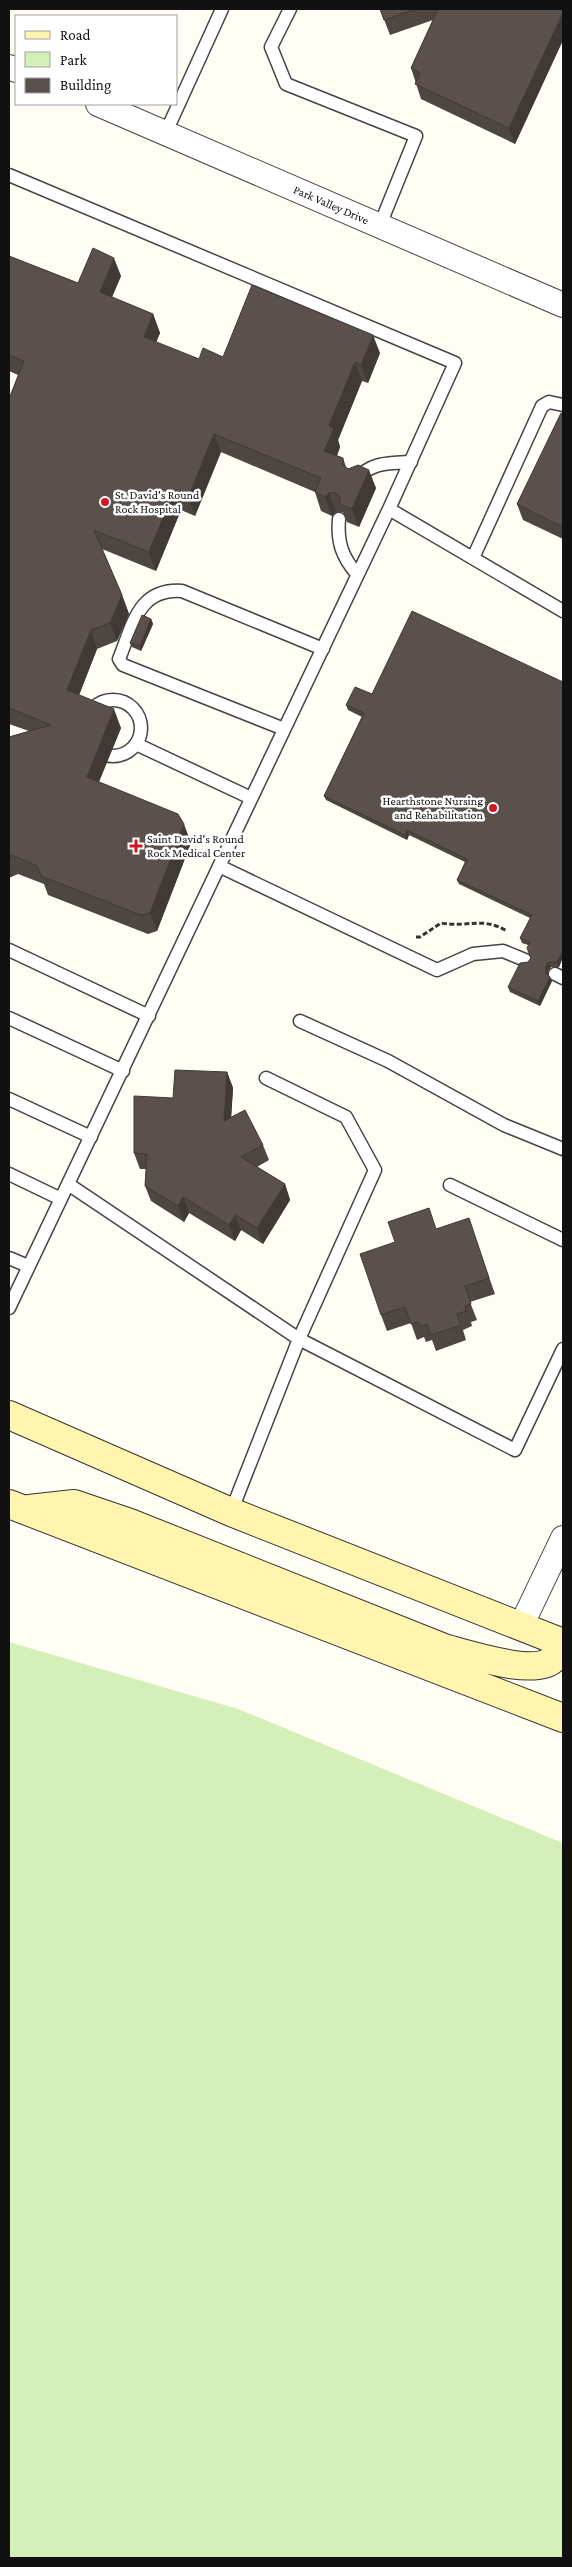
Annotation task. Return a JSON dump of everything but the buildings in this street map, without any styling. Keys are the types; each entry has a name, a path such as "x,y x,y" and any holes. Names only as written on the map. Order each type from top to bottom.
{"main road":[{"path":"9,1414 231,1512 563,1642 553,1660 544,1664 531,1666 487,1659 444,1648 130,1523 74,1504 16,1506"},
{"path":"16,1506 563,1718"}],"street":[{"name":"Park Valley Drive","path":"100,105 563,305"},
{"path":"521,1626 563,1538"}],"lane":[{"path":"166,132 222,9"},
{"path":"290,9 271,47 286,84 416,136 380,225"},
{"path":"9,176 455,363 323,649 9,1308"},
{"path":"473,558 542,406 549,402 563,405"},
{"path":"357,480 362,472 378,464 410,462"},
{"path":"389,509 563,611"},
{"path":"339,519 337,538 345,561 357,574"},
{"path":"284,729 124,665 119,659 141,607 147,600 158,594 169,590 182,591 323,649"},
{"path":"117,699 125,702 137,712 140,720 142,728 136,744 121,755 103,754 88,742 85,733 88,714 101,702 117,699"},
{"path":"136,744 251,798"},
{"path":"219,866 437,970 473,954 503,951 525,960"},
{"path":"9,950 149,1016"},
{"path":"9,1018 123,1071"},
{"path":"300,1021 388,1061 504,1125 563,1149"},
{"path":"231,1512 299,1339 375,1170 346,1117 266,1078"},
{"path":"9,1099 91,1137"},
{"path":"9,1174 61,1199"},
{"path":"68,1184 299,1339 515,1450 563,1349"},
{"path":"450,1185 563,1240"},
{"path":"9,1258 28,1266"}],"path":[{"path":"408,938 420,937 441,923 459,926 476,922 494,923 508,932"}],"green space":[{"path":"9,1642 238,1709 563,1843 563,2558 9,2558"}],"place":[{"name":"St. David's Round Rock Hospital","path":"105,502"},
{"name":"Hearthstone Nursing and Rehabilitation","path":"493,808"},
{"name":"Saint David's Round Rock Medical Center","path":"136,846"}]}
